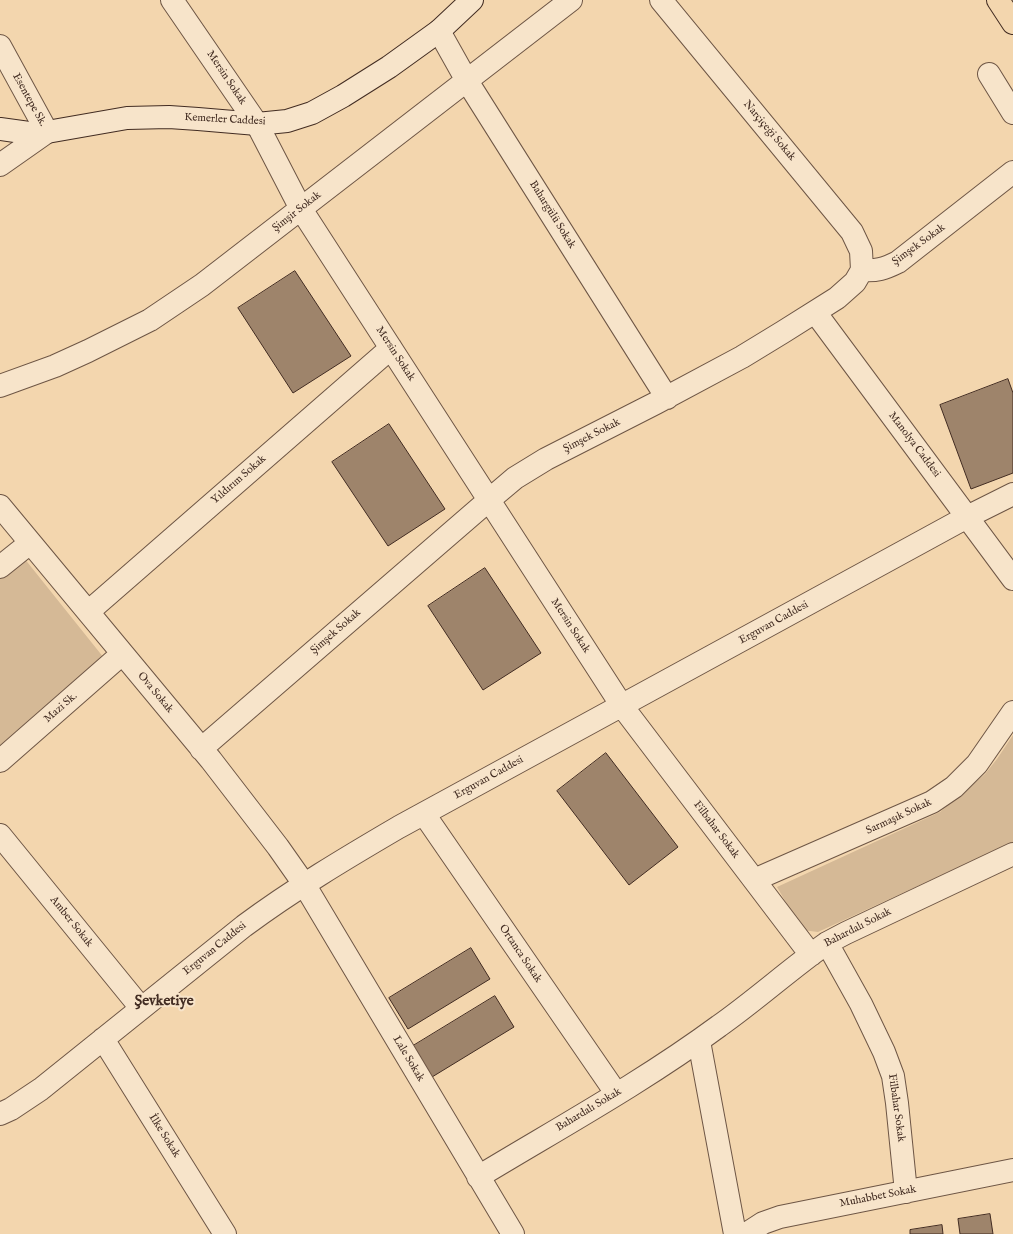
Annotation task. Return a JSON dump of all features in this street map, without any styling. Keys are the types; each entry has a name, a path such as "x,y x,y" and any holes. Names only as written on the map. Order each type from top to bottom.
{"highway":[{"path":"998,0 1013,23"}],"street":[{"name":"Mersin Sokak","path":"172,0 257,124 301,209 622,706"},
{"name":"Kemerler Caddesi","path":"0,165 47,132 127,118 169,117 257,124 287,121 312,113 343,96 389,67 439,31 472,0"},
{"name":"Şimşir Sokak","path":"0,386 55,366 150,320 202,285 572,0"},
{"name":"Narçiçeği Sokak","path":"661,0 852,232 861,251 862,270"},
{"name":"Bahargülü Sokak","path":"439,31 467,81 667,398"},
{"name":"Esentepe Sk.","path":"0,46 47,132"},
{"path":"989,74 1013,113"},
{"path":"0,129 29,133 47,132"},
{"name":"Şimşek Sokak","path":"201,749 515,478 546,459 667,398 742,357 837,298 855,282 862,270 875,271 886,268 898,262 1013,172"},
{"name":"Manolya Caddesi","path":"815,312 1013,579"},
{"name":"Yıldırım Sokak","path":"88,612 390,348"},
{"name":"Erguvan Caddesi","path":"0,1114 11,1109 40,1088 244,926 304,884 399,827 967,517 1013,494"},
{"name":"Ova Sokak","path":"0,506 201,749 278,847 304,884"},
{"path":"0,566 30,543"},
{"name":"Mazi Sk.","path":"0,761 122,654"},
{"name":"Filbahar Sokak","path":"622,706 754,880 819,949 861,1004 884,1052 892,1076 897,1103 906,1192"},
{"name":"Sarmaşık Sokak","path":"754,880 932,802 954,787 978,764 1013,712"},
{"name":"Ortanca Sokak","path":"424,814 616,1093"},
{"name":"Amber Sokak","path":"0,835 141,1008"},
{"name":"Bahardalı Sokak","path":"478,1176 699,1041 819,949 846,933 1013,854"},
{"name":"Lale Sokak","path":"304,884 513,1234"},
{"name":"İlke Sokak","path":"103,1039 225,1234"},
{"path":"699,1041 736,1234"},
{"name":"Muhabbet Sokak","path":"746,1234 762,1223 780,1217 1013,1170"}],"shaded area":[{"path":"24,558 104,658 0,747 0,577"},
{"path":"1013,735 1013,842 818,932 802,930 777,887 940,812 985,774"}],"building":[{"path":"295,271 351,356 293,393 238,308"},
{"path":"1008,379 1013,393 1013,473 971,489 940,405"},
{"path":"389,424 445,509 388,546 332,462"},
{"path":"485,568 541,653 483,690 428,606"},
{"path":"606,753 678,847 629,885 557,791"},
{"path":"471,948 490,979 408,1029 389,998"},
{"path":"495,996 514,1027 432,1077 413,1046"},
{"path":"990,1214 993,1234 960,1234 958,1219"},
{"path":"942,1225 943,1234 910,1234 910,1230"}],"district":[{"name":"Şevketiye","path":"164,1002"}]}
